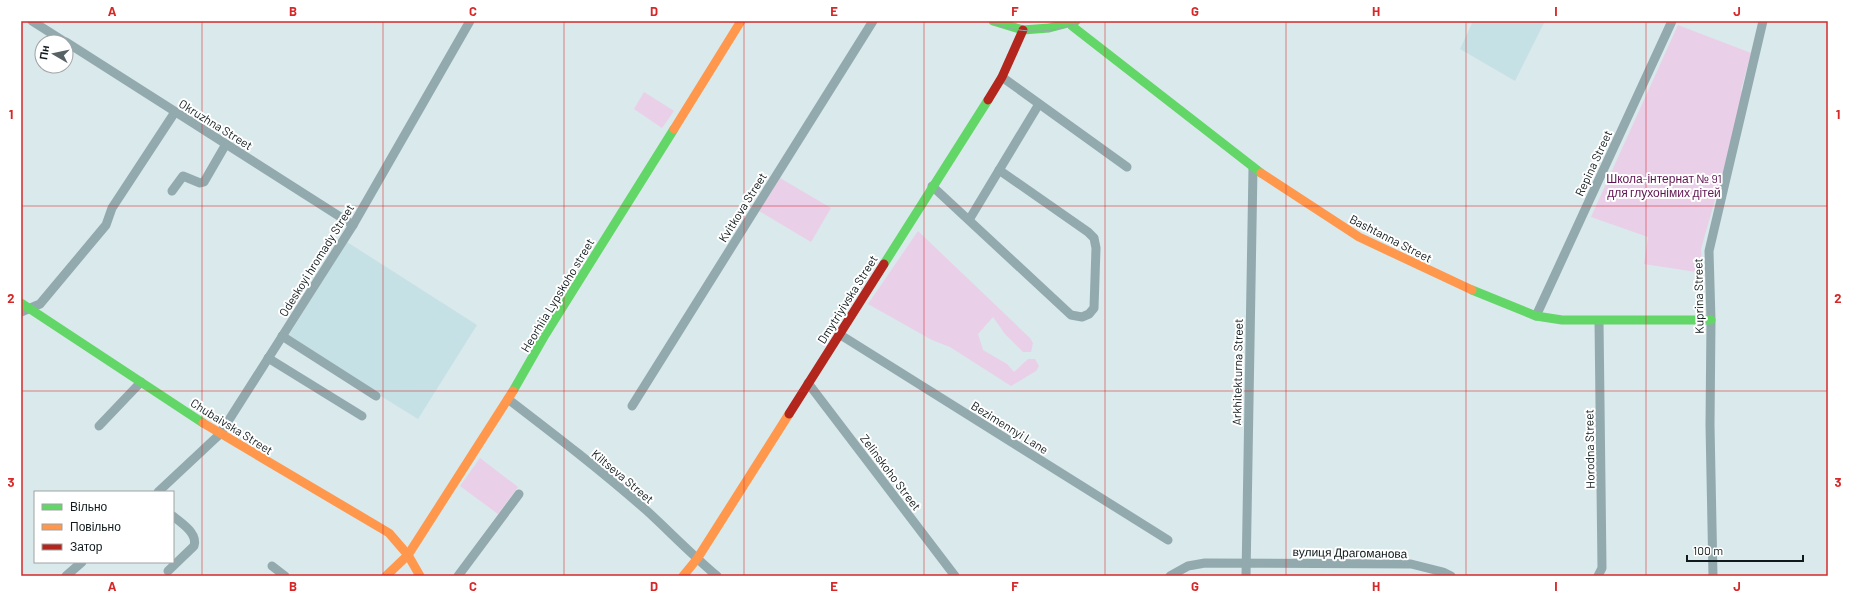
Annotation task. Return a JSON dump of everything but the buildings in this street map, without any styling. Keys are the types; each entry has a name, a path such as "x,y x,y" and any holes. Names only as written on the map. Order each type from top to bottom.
{"street":[{"name":"Okruzhna Street","path":"32,21 53,34"},
{"name":"Odeskoyi hromady Street","path":"159,491 220,434 353,225 470,21"},
{"name":"Heorhiia Lypskoho street","path":"386,576 408,555 508,400 545,335 741,21"},
{"name":"Kvitkova Street","path":"632,406 873,21"},
{"path":"993,21 1023,30 1049,28 1074,22"},
{"name":"Repina Street","path":"1536,316 1672,21"},
{"name":"Kuprina Street","path":"1713,576 1709,251 1763,21"},
{"name":"Bashtanna Street","path":"1074,22 1072,26 1254,168 1359,237 1448,280 1536,316 1562,320 1711,320"},
{"name":"Dmytriyivska Street","path":"683,576 697,559 1002,77 1023,30"},
{"name":"Okruzhna Street","path":"74,47 353,225"},
{"path":"1002,77 1127,167"},
{"path":"969,220 1039,104"},
{"path":"23,308 40,304 106,225 112,208 175,112"},
{"path":"172,191 183,176 204,182 226,144"},
{"name":"Arkhitekturna Street","path":"1246,576 1254,168"},
{"path":"932,186 1071,315 1082,317 1089,314 1094,308 1096,248 1094,238 1088,232 999,170"},
{"name":"Chubaivska Street","path":"23,308 141,382 220,434 389,533 408,555 420,576"},
{"name":"Horodna Street","path":"1598,576 1602,568 1599,320"},
{"name":"Bezimennyi Lane","path":"839,334 1168,540"},
{"path":"282,336 376,396"},
{"path":"268,358 362,416"},
{"path":"99,426 141,382"},
{"name":"Zelinskoho Street","path":"808,383 955,576"},
{"name":"Kiltseva Street","path":"508,400 567,444 646,510 717,576"},
{"path":"458,576 519,494"},
{"path":"168,571 194,546 195,542 194,536 174,517"},
{"path":"66,576 81,563"},
{"path":"1170,576 1193,564 1246,563"},
{"name":"вулиця Драгоманова","path":"1246,563 1411,564 1443,572 1451,576"},
{"path":"272,566 285,576"}],"shaded area":[{"path":"1473,21 1545,21 1515,81 1460,49"},
{"path":"347,242 477,325 418,419 287,338"}],"green space":[{"name":"Школа-інтернат № 91 для глухонімих дітей","path":"1678,25 1751,53 1741,90 1745,94 1701,249 1703,273 1644,264 1648,237 1591,217"},
{"path":"644,92 674,111 662,128 634,109"},
{"path":"780,178 831,208 811,242 759,211"},
{"path":"918,231 1030,338 1033,343 1031,352 1023,352 1005,334 993,317 978,334 983,350 1007,364 1014,372 1028,359 1035,359 1039,366 1036,371 1011,386 950,347 932,340 868,304"},
{"path":"480,458 518,487 498,514 460,486"}],"tram line":[{"path":"987,21 1010,28 1035,31 1059,29 1083,21"}],"traffic: fast":[{"path":"993,21 1023,30 1049,28 1076,21"},
{"path":"1071,23 1072,26 1261,173"},
{"path":"884,264 988,100"},
{"path":"513,391 545,335 674,129"},
{"path":"1472,290 1536,316 1562,320 1711,320"},
{"path":"21,303 203,423"}],"traffic: slow":[{"path":"674,129 741,21"},
{"path":"1261,173 1359,237 1472,290"},
{"path":"386,576 408,555 513,391"},
{"path":"683,576 697,559 789,414"},
{"path":"203,423 389,533 408,555 420,576"}],"traffic: jam":[{"path":"988,100 1002,77 1023,30"},
{"path":"789,414 884,264"}]}
